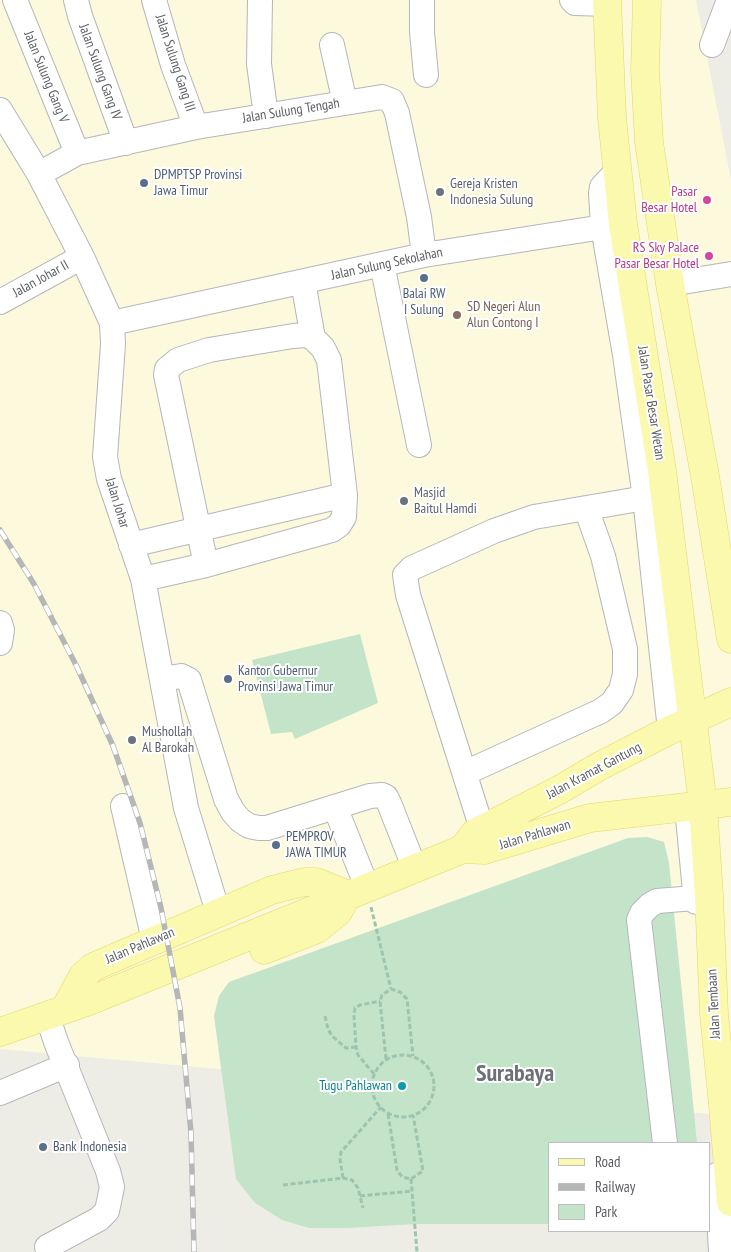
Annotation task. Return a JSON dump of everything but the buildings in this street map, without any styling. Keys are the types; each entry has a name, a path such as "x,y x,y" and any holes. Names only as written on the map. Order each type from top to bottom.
{"main road":[{"path":"646,0 646,70 650,142 670,284 705,476 731,640"},
{"name":"Jalan Pasar Besar Wetan","path":"609,1 612,118 617,171 682,725 695,806"},
{"name":"Jalan Kramat Gantung","path":"463,849 475,833 482,829 561,789 598,767 731,702"},
{"name":"Jalan Pahlawan","path":"56,1012 83,976 93,966 272,890 304,882 316,882 357,891 463,849 484,850 590,818 731,802"},
{"name":"Jalan Tembaan","path":"695,806 709,896 718,1168 731,1202"},
{"path":"0,1032 56,1012 90,1016 102,1014 316,929 338,912 357,891"}],"street":[{"name":"Jalan Sulung Gang V","path":"15,0 77,153"},
{"name":"Jalan Sulung Gang IV","path":"76,0 80,16 126,143"},
{"name":"Jalan Sulung Gang III","path":"154,0 172,65 196,126"},
{"path":"260,0 259,64 266,116"},
{"path":"422,0 422,32 426,75"},
{"path":"572,0 575,3 609,1"},
{"path":"712,45 728,1"},
{"path":"332,45 345,103"},
{"name":"Jalan Sulung Tengah","path":"39,174 77,153 196,126 382,96 388,98 395,105 419,216 424,255"},
{"name":"Jalan Johar","path":"2,116 39,174 82,257 112,323 113,344 105,458 109,479 143,579 186,808 218,912"},
{"path":"617,171 602,187 603,227 626,355 646,430 645,498 682,725"},
{"name":"Jalan Sulung Sekolahan","path":"112,323 424,255 603,227"},
{"name":"Jalan Johar II","path":"0,302 82,257"},
{"path":"382,264 419,446"},
{"path":"670,284 731,274"},
{"path":"303,282 313,338"},
{"path":"143,579 206,565 302,539 332,530 338,525 344,516 345,495 330,360 323,348 313,338 306,335 293,336 210,350 178,360 168,369 166,375 206,565"},
{"path":"131,545 258,517 345,495"},
{"path":"482,829 408,595 405,575 412,568 494,531 534,517 645,498"},
{"path":"294,507 302,539"},
{"path":"465,773 601,711 612,703 621,690 625,674 625,649 602,556 586,508"},
{"path":"258,517 265,548"},
{"path":"0,624 2,630 0,643"},
{"path":"162,679 181,676 189,680 226,799 240,820 248,826 267,828 378,794 386,797 414,869"},
{"path":"123,806 154,940"},
{"path":"695,806 695,898 718,1168 721,1252"},
{"path":"335,807 357,891"},
{"path":"665,1142 639,920 642,913 657,901 695,898"},
{"path":"44,1250 99,1219 107,1211 112,1188 108,1171 56,1042 56,1012"},
{"path":"0,1093 66,1064"}],"path":[{"path":"357,891 391,989"},
{"path":"386,1059 380,1001 382,995 391,989"},
{"path":"391,989 400,992 407,999 413,1056"},
{"path":"374,1074 362,1061 356,1047 354,1016 355,1008 360,1005 380,1001"},
{"path":"325,1016 332,1036 346,1048 356,1047"},
{"path":"404,1055 413,1056 427,1067 434,1082 431,1098 421,1111 413,1115 396,1116 381,1108 372,1092 374,1074 386,1059 404,1055"},
{"path":"343,1178 340,1159 341,1152 381,1108"},
{"path":"388,1113 397,1170 402,1177 411,1179 423,1171 413,1115"},
{"path":"284,1185 343,1178 352,1180 358,1188 363,1208"},
{"path":"411,1179 417,1252"},
{"path":"360,1196 412,1191"}],"shaded area":[{"path":"0,0 696,0 731,180 731,1116 0,1049"}],"green space":[{"path":"360,634 378,703 295,739 292,732 271,734 252,660"},
{"path":"647,837 664,842 669,863 697,1142 548,1142 548,1224 415,1224 309,1228 282,1220 255,1203 236,1179 214,1016 219,996 229,982 628,838"}],"railway":[{"path":"0,530 34,584 77,667 113,746 140,823 161,908 180,1008 191,1133 194,1252"}],"place":[{"name":"DPMPTSP Provinsi Jawa Timur","path":"144,183"},
{"name":"Gereja Kristen Indonesia Sulung","path":"440,192"},
{"name":"Pasar Besar Hotel","path":"707,200"},
{"name":"RS Sky Palace Pasar Besar Hotel","path":"709,256"},
{"name":"Balai RW I Sulung","path":"424,278"},
{"name":"SD Negeri Alun Alun Contong I","path":"457,315"},
{"name":"Masjid Baitul Hamdi","path":"404,501"},
{"name":"Kantor Gubernur Provinsi Jawa Timur","path":"228,679"},
{"name":"Mushollah Al Barokah","path":"132,740"},
{"name":"PEMPROV JAWA TIMUR","path":"276,845"},
{"name":"Tugu Pahlawan","path":"402,1086"},
{"name":"Bank Indonesia","path":"43,1147"}],"district":[{"name":"Surabaya","path":"515,1074"}]}
